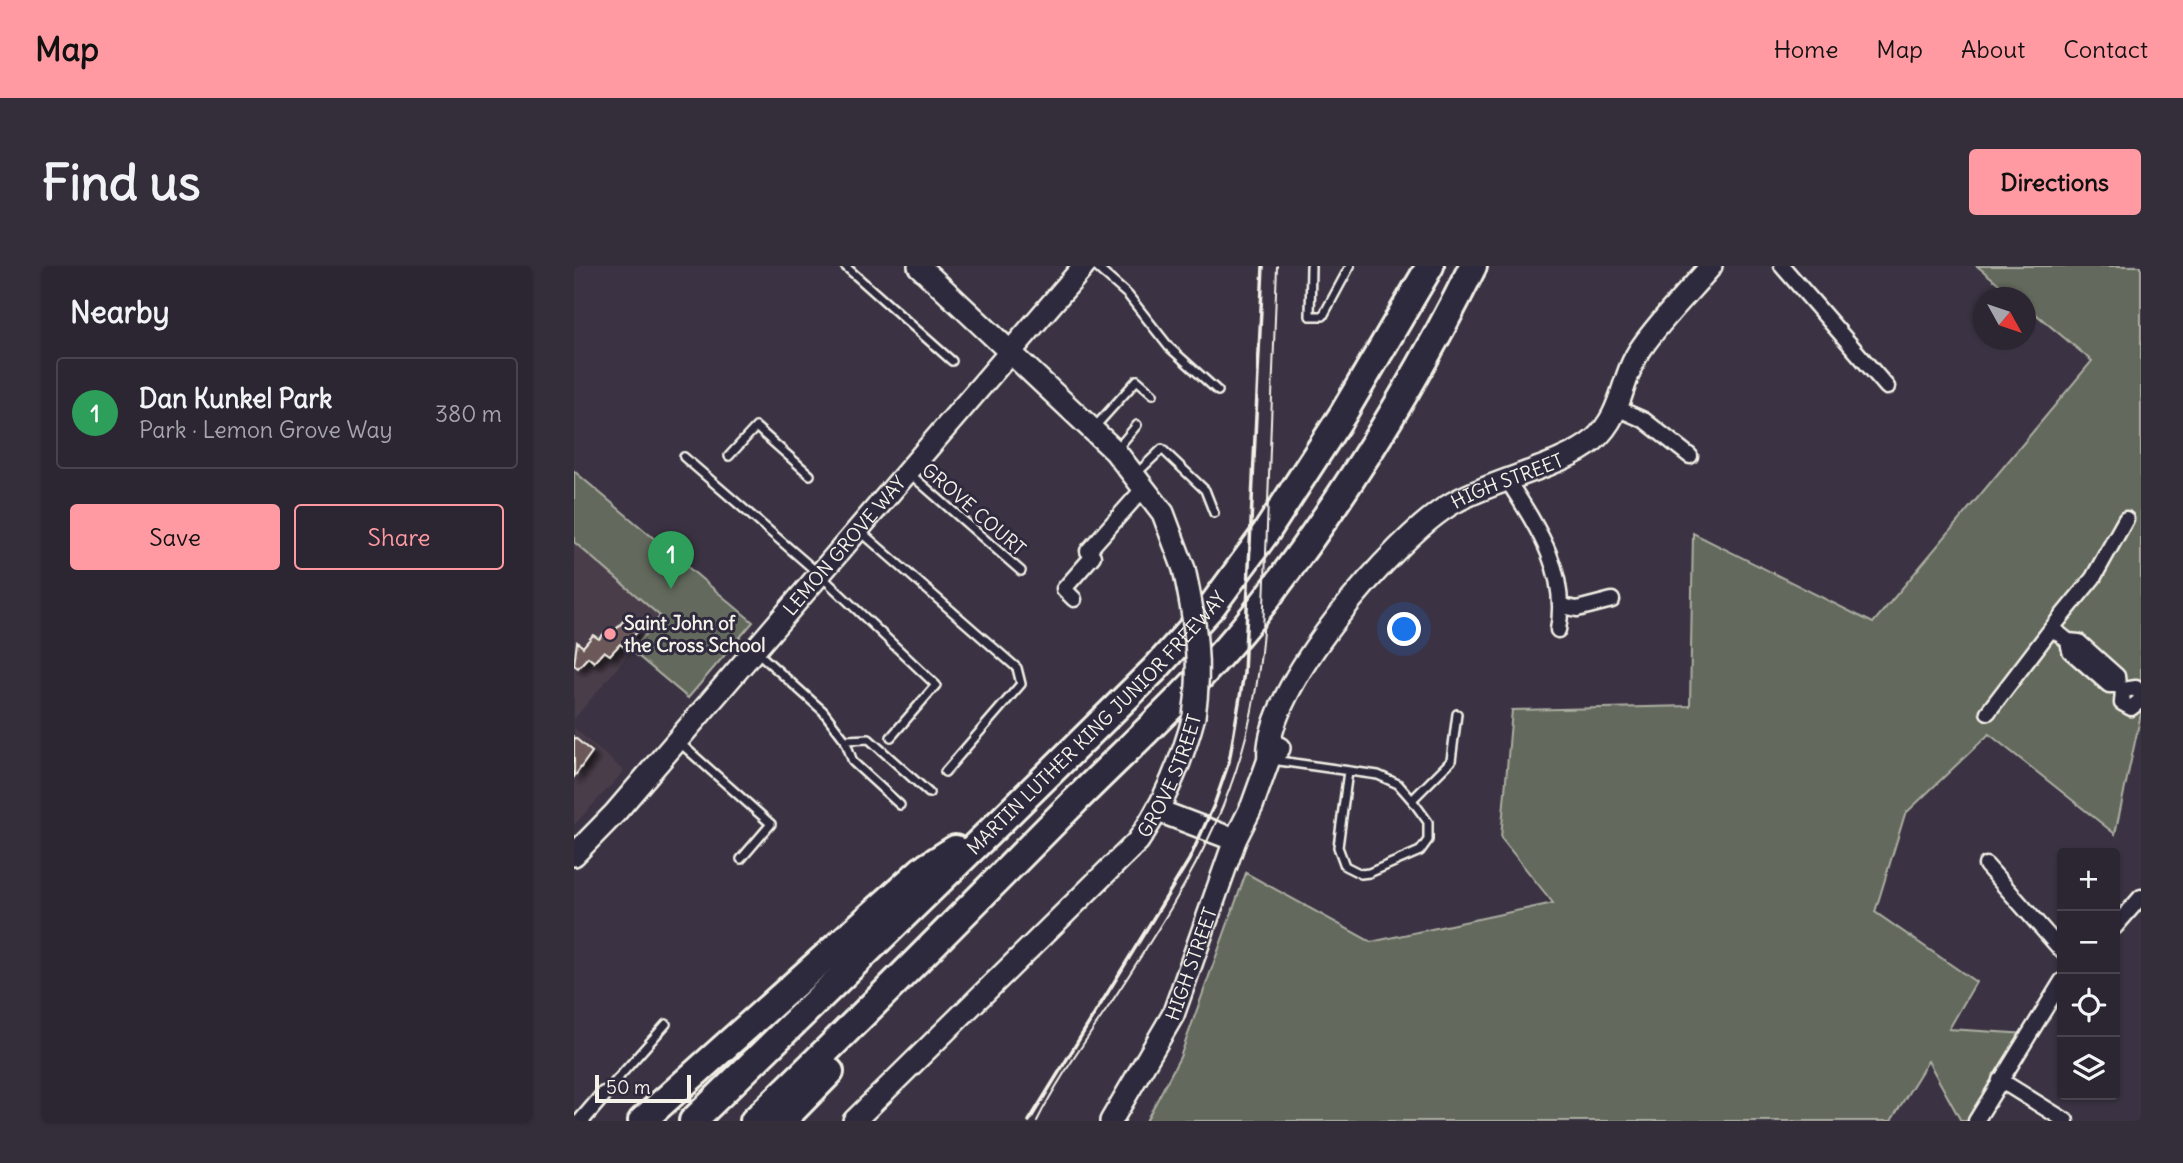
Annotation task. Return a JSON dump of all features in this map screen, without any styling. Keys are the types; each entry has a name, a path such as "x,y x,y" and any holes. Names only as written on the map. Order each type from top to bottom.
{"highway":[{"path":"1360,385 1409,266"},
{"name":"MARTIN LUTHER KING JUNIOR FREEWAY","path":"693,1121 1004,818 1154,669 1212,607 1267,531 1360,385 1430,266"},
{"name":"MARTIN LUTHER KING JUNIOR FREEWAY","path":"754,1121 896,983 1190,686 1267,599 1402,397 1473,269"},
{"path":"642,1121 922,870 1004,818"},
{"path":"782,1121 858,1043 896,983"}],"main road":[{"name":"GROVE STREET","path":"861,1114 1139,841 1159,810 1184,751 1194,716 1199,681 1196,631 1184,569 1163,513 1115,451 919,266"},
{"name":"LEMON GROVE WAY","path":"574,855 677,741 1084,266"},
{"name":"HIGH STREET","path":"1111,1121 1173,1015 1235,841 1252,806 1269,759 1268,745 1276,715 1317,643 1418,529 1452,503 1582,448 1607,426 1619,409 1640,348 1711,266"},
{"path":"1159,810 1235,841"}],"street":[{"path":"1782,266 1887,387"},
{"path":"1619,409 1644,421 1690,456"},
{"path":"1506,478 1551,556 1562,606 1558,630"},
{"path":"1074,599 1063,589 1093,556 1088,551 1139,482"},
{"path":"1988,712 2093,578 2126,519"},
{"path":"1562,606 1577,609 1612,600"},
{"path":"2052,628 2068,641 2079,642 2117,676 2124,706 2134,708 2141,701"},
{"path":"1986,865 2057,945"},
{"path":"2120,921 2141,897"},
{"path":"1976,1121 2057,989"},
{"path":"2000,1080 2067,1121"},
{"path":"581,1121 604,1094"}],"lane":[{"path":"845,266 952,361"},
{"path":"1095,266 1128,296 1170,347 1218,391"},
{"path":"1311,266 1310,316 1323,316 1350,266"},
{"path":"1093,429 1138,380 1153,394"},
{"path":"1115,451 1137,425"},
{"path":"729,456 756,427 810,475"},
{"path":"1139,482 1162,449 1205,490 1214,513"},
{"path":"684,457 819,574 936,685 891,737"},
{"name":"GROVE COURT","path":"906,471 1021,571"},
{"path":"857,528 1017,668 1022,677 1021,684 945,772"},
{"path":"754,649 823,711 845,740 853,762 900,805"},
{"path":"1412,800 1451,761 1457,714"},
{"path":"845,740 869,739 929,793"},
{"path":"677,741 771,824 741,859"},
{"path":"1269,759 1378,775 1398,784 1428,822 1428,840 1420,851 1361,874 1345,866 1338,847 1348,771"},
{"path":"604,1094 666,1024"}],"shaded area":[{"name":"Saint John of the Cross School","path":"574,542 661,616 574,719"},
{"path":"574,728 624,771 574,825"}],"green space":[{"path":"1977,266 2141,266 2141,714 2115,834 1989,734 1905,814 1875,912 1976,982 1949,1029 2028,1034 1976,1121 1961,1121 1928,1061 1891,1121 1146,1121 1180,1057 1246,873 1371,942 1553,903 1501,838 1512,710 1690,706 1693,533 1873,623 2092,361 2036,314 2036,287 2003,287"},
{"path":"574,471 753,622 688,698 632,651 660,616 574,542"}],"building":[{"path":"624,620 638,631 624,647 620,644 610,655 604,651 594,662 588,657 578,668 574,665 577,642 583,647 593,635 599,639 608,629 613,633"},
{"path":"574,737 592,752 574,777"}],"tram line":[{"path":"1037,1121 1063,1075 1141,957 1192,871 1231,785 1245,738 1256,688 1263,632 1277,266"}],"railway":[{"path":"1029,1121 1189,860 1214,805 1229,762 1244,673 1263,266"}],"place":[{"name":"Dan Kunkel Park","path":"671,589"},
{"name":"Saint John of the Cross School","path":"610,634"}]}
